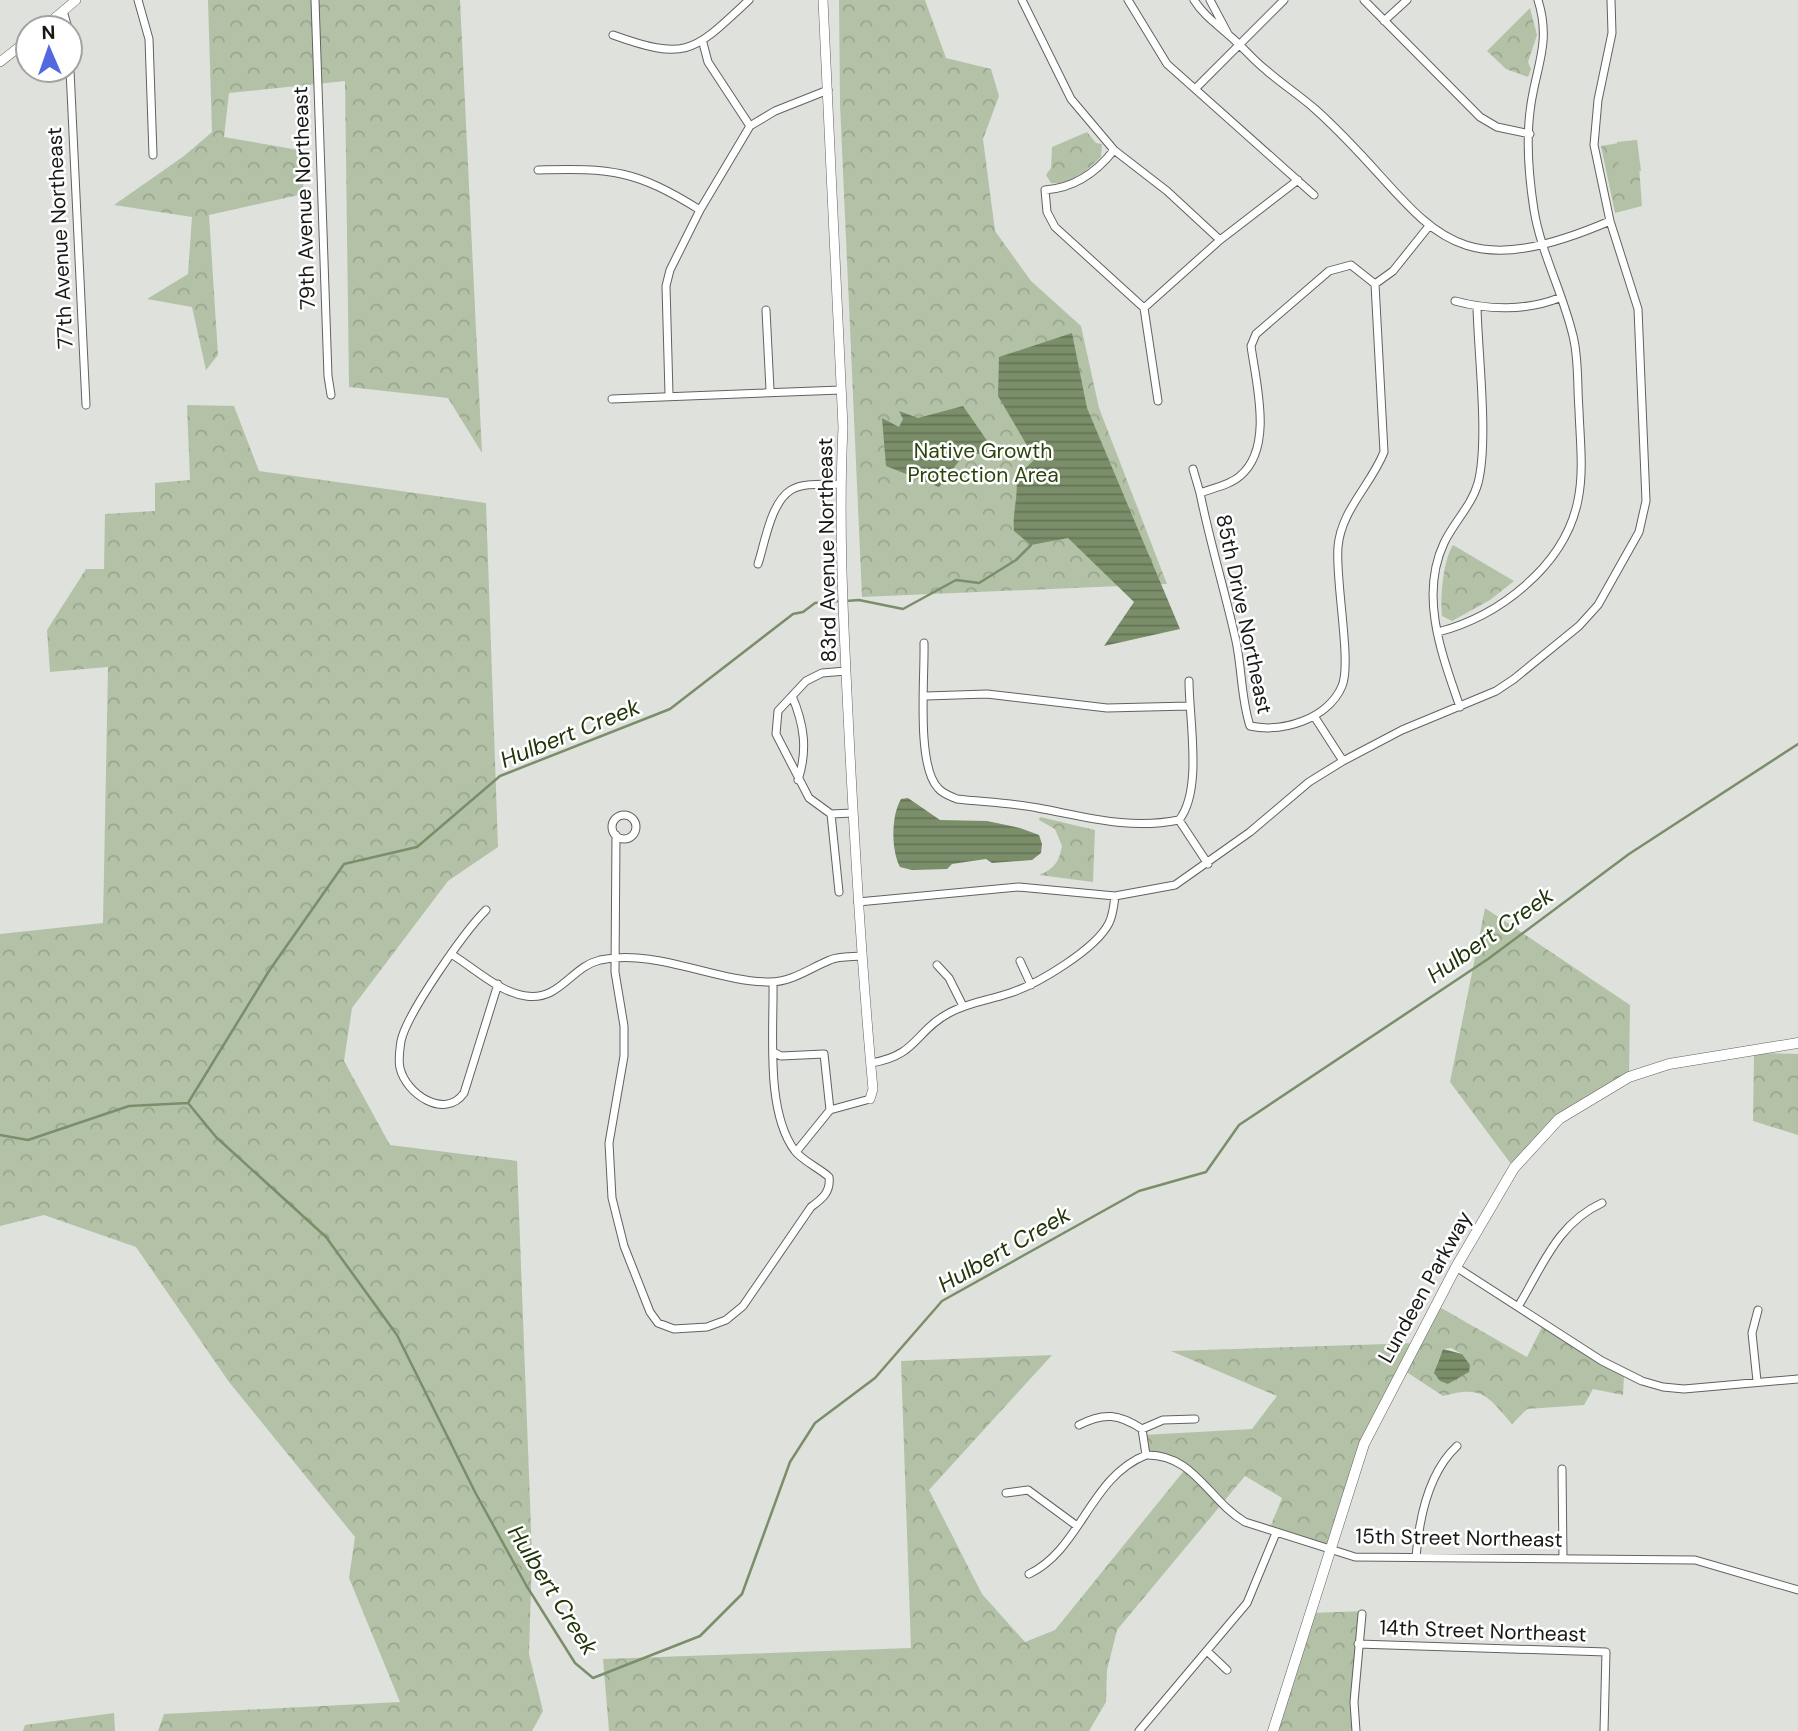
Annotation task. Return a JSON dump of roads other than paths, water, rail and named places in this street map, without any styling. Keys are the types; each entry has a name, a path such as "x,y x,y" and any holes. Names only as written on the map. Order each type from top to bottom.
{"main road":[{"name":"Lundeen Parkway","path":"1273,1731 1364,1444 1506,1178 1529,1149 1559,1119 1591,1097 1629,1077 1669,1064 1798,1043"}],"street":[{"path":"59,14 76,0"},
{"path":"138,0 149,39 153,155"},
{"name":"79th Avenue Northeast","path":"315,0 327,364 331,395"},
{"path":"613,34 662,50 678,50 703,43 749,0"},
{"name":"83rd Avenue Northeast","path":"823,0 841,390 840,484 846,671 858,902 873,1089 870,1099"},
{"path":"1022,0 1071,99 1114,150 1167,191 1220,240"},
{"path":"1128,0 1167,64 1314,195"},
{"path":"1194,0 1215,27 1229,34"},
{"path":"1209,0 1229,34 1328,120 1429,226 1447,239 1472,248 1498,251 1543,245 1611,221"},
{"path":"1196,88 1284,0"},
{"path":"1364,0 1480,117 1497,127 1530,134"},
{"path":"1384,21 1407,0"},
{"path":"1438,632 1469,622 1513,596 1536,576 1572,519 1581,478 1573,337 1534,209 1530,107 1542,64 1545,36 1538,0"},
{"path":"858,902 1019,887 1115,897 1175,885 1208,864 1309,782 1402,730 1460,707 1514,679 1579,626 1604,595 1639,532 1646,501 1647,471 1638,309 1611,221 1594,145 1598,100 1612,33 1611,0"},
{"path":"703,43 708,62 750,126"},
{"path":"0,62 14,51"},
{"name":"77th Avenue Northeast","path":"71,84 86,405"},
{"path":"669,394 666,286 670,270 700,210 750,126 775,110 828,90"},
{"path":"1114,150 1081,180 1065,189 1045,190 1047,212 1055,227 1144,309 1158,401"},
{"path":"538,170 583,169 629,175 648,180 700,210"},
{"path":"1144,309 1220,240 1297,180"},
{"path":"1375,284 1393,271 1429,226"},
{"name":"85th Drive Northeast","path":"1351,265 1375,284 1384,452 1378,467 1348,510 1341,529 1338,547 1345,661 1343,685 1333,701 1314,716 1289,726 1266,729 1250,726 1245,710 1242,670 1200,493 1238,478 1257,450 1259,425 1251,346 1256,334 1340,266 1351,265"},
{"path":"1455,301 1477,307 1524,307 1559,298"},
{"path":"1460,707 1433,614 1435,563 1478,484 1481,457 1477,307"},
{"path":"766,310 770,390"},
{"path":"612,399 770,390 841,390"},
{"path":"1193,469 1200,493"},
{"path":"758,564 776,509 784,496 793,488 840,484"},
{"path":"925,643 926,750 937,787 957,799 1038,808 1098,822 1154,825 1179,820 1185,812 1192,790 1189,681"},
{"path":"846,671 822,673 806,681 778,711 776,734 809,799 831,814 853,813"},
{"path":"926,696 987,694 1107,708 1189,706"},
{"path":"792,696 800,715 804,740 804,762 798,780"},
{"path":"1314,716 1343,761"},
{"path":"831,814 839,892"},
{"path":"1179,820 1208,864"},
{"path":"615,835 614,958 624,1026 624,1056 609,1143 612,1198 624,1246 650,1312 658,1322 674,1329 707,1327 726,1320 743,1306 811,1208 825,1196 829,1177 796,1152 784,1129 776,1097 773,982"},
{"path":"870,1063 894,1059 919,1040 936,1020 963,1006 1031,985 1054,973 1109,923 1115,897"},
{"path":"486,910 451,954 405,1030 399,1055 400,1068 415,1090 438,1105 450,1105 464,1093 498,984"},
{"path":"451,954 516,994 540,996 559,990 584,968 598,961 614,958 662,962 740,979 773,982 787,979 832,958 862,956"},
{"path":"1020,961 1031,985"},
{"path":"937,964 949,978 963,1006"},
{"path":"775,1053 781,1056 824,1054 830,1110"},
{"path":"796,1152 830,1110 870,1099"},
{"path":"1519,1305 1564,1229 1580,1213 1602,1203"},
{"path":"1457,1267 1617,1370 1663,1387 1684,1389 1798,1379"},
{"path":"1757,1381 1752,1333 1758,1310"},
{"path":"1029,1574 1051,1561 1116,1473 1146,1455 1142,1429 1126,1418 1112,1414 1096,1416 1079,1425"},
{"path":"1142,1429 1163,1420 1195,1419"},
{"path":"1416,1557 1420,1517 1444,1458 1457,1446"},
{"name":"15th Street Northeast","path":"1146,1455 1160,1455 1188,1467 1232,1514 1245,1522 1355,1557 1695,1560 1798,1590"},
{"path":"1562,1469 1563,1558"},
{"path":"1006,1493 1028,1490 1077,1526"},
{"path":"1139,1731 1247,1602 1276,1533"},
{"path":"1356,1731 1354,1702 1362,1614"},
{"name":"14th Street Northeast","path":"1358,1644 1606,1652 1604,1731"},
{"path":"1207,1651 1227,1670"}],"waterway":[{"path":"846,601 859,600 903,609 956,580 979,583 1016,560 1031,545"},
{"name":"Hulbert Creek","path":"188,1103 269,971 344,864 417,847 500,776 670,709 793,614 803,612 815,603 839,601"},
{"name":"Hulbert Creek","path":"0,1135 28,1140 129,1106 188,1103 216,1137 326,1237 397,1335 475,1492 526,1585 575,1663 593,1678 700,1636 742,1594 790,1462 815,1423 875,1378 942,1301 1139,1191 1206,1172 1239,1125 1488,959 1629,854 1798,744"}],"park label":[{"name":"Native Growth Protection Area","path":"983,463"}]}
